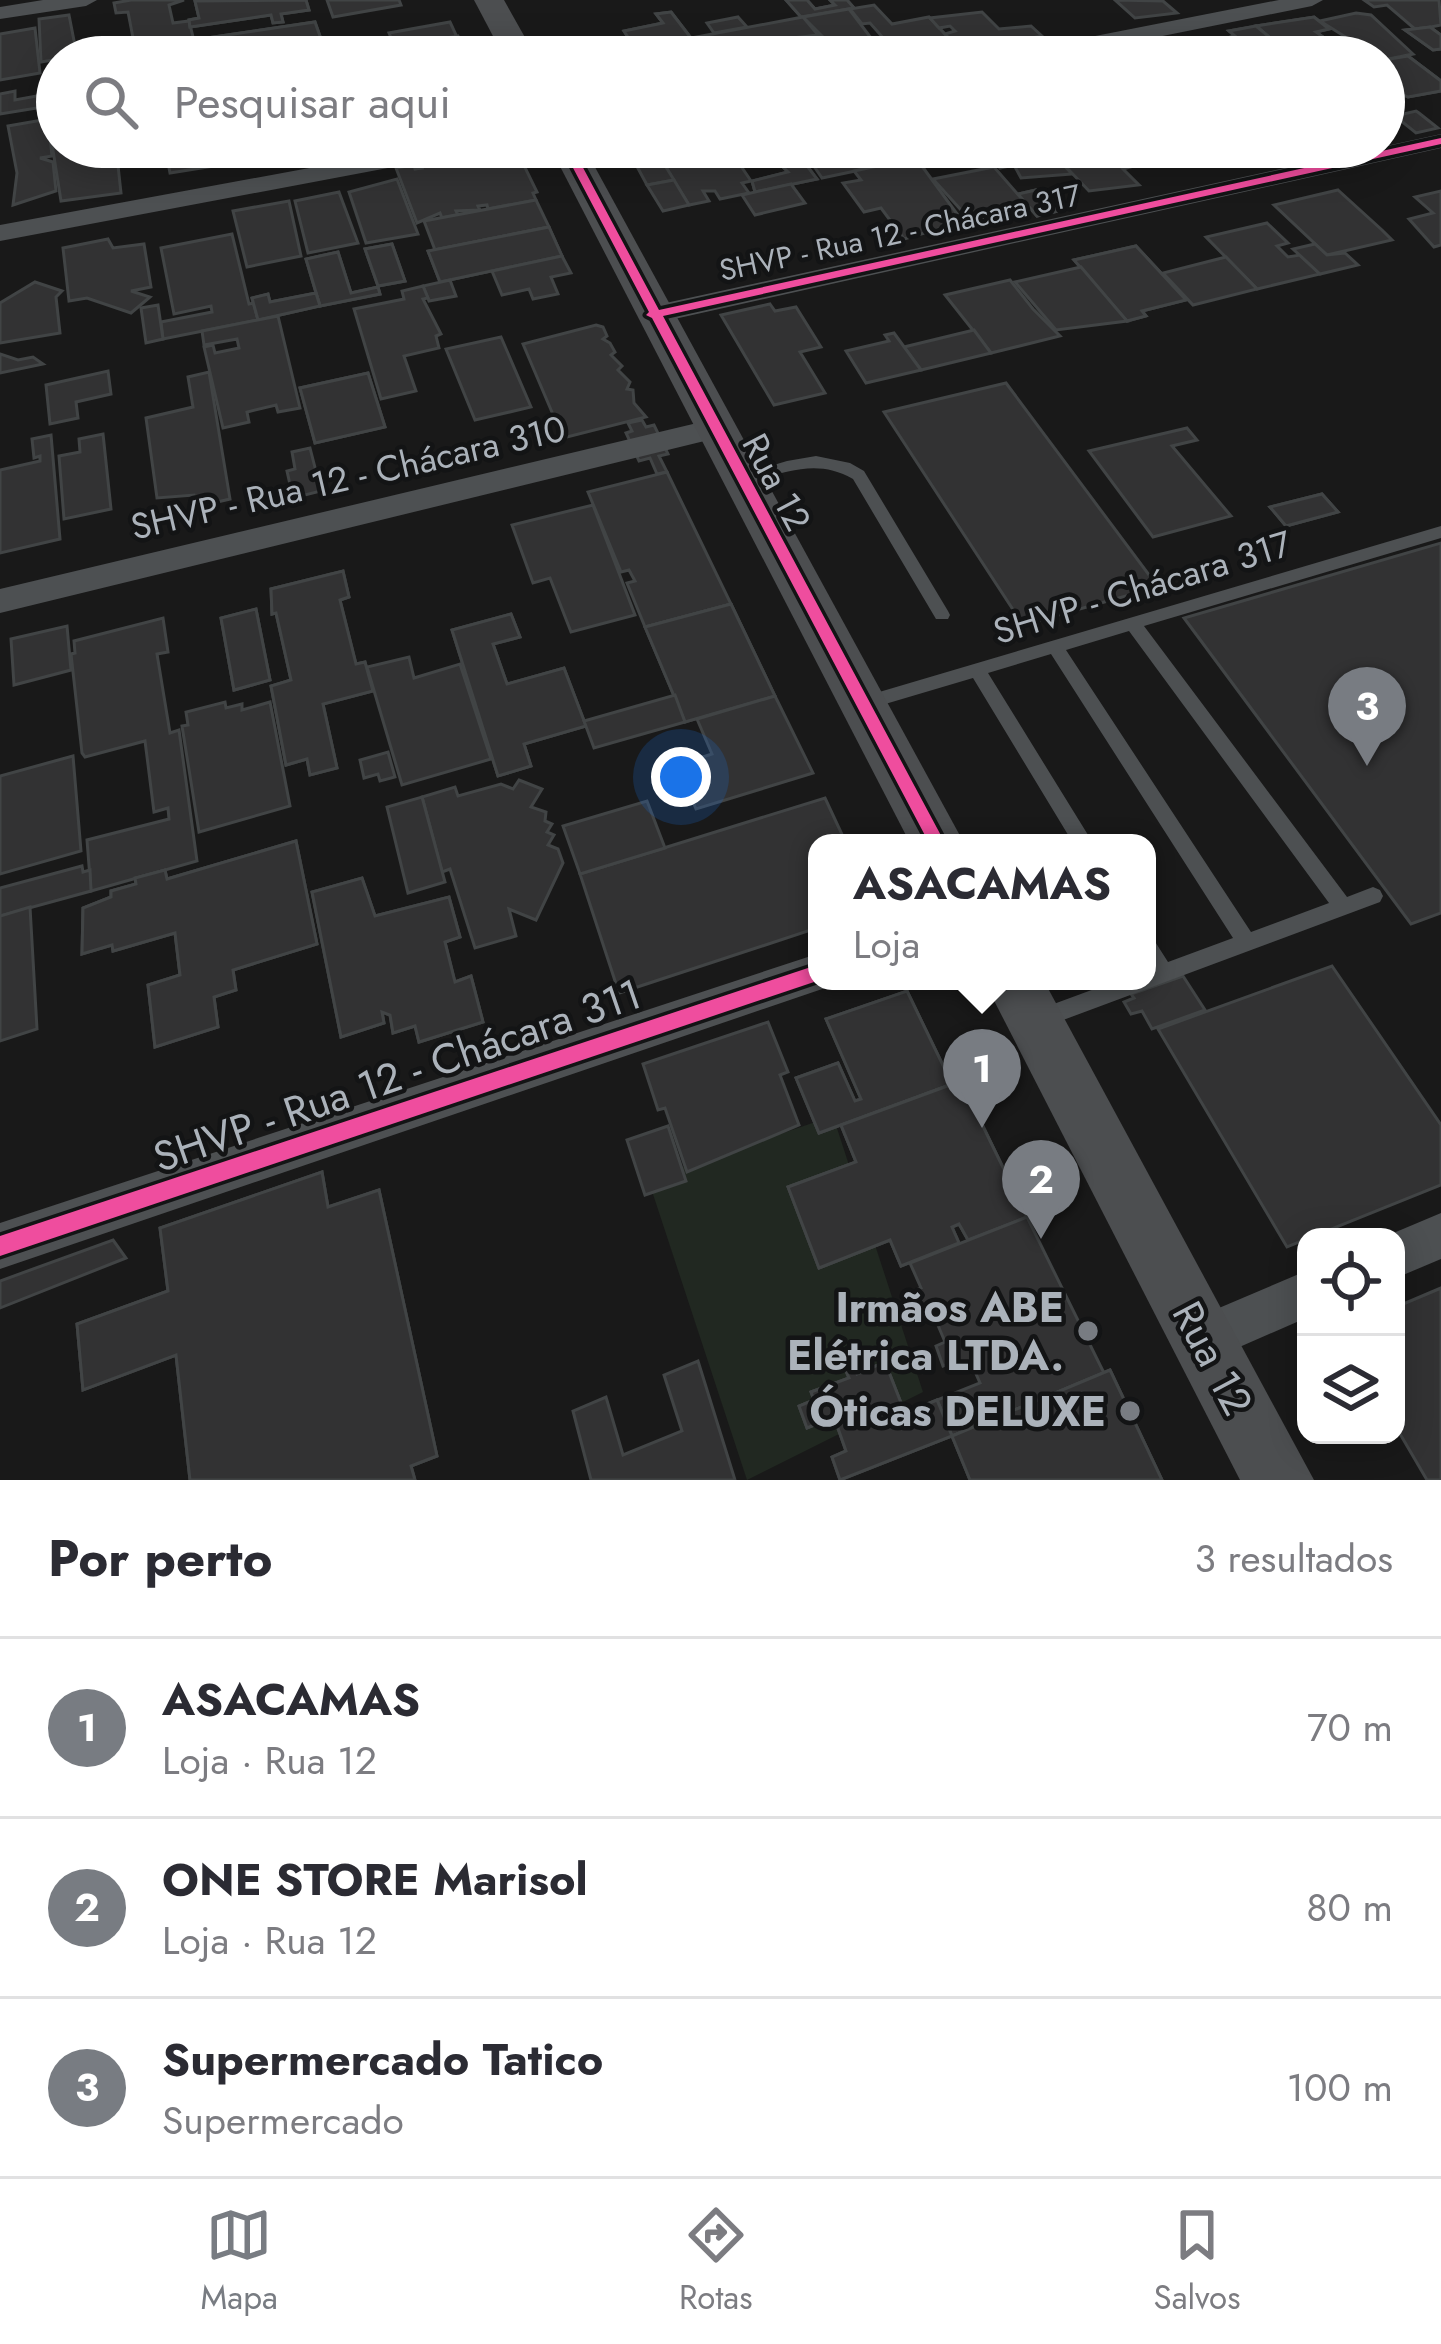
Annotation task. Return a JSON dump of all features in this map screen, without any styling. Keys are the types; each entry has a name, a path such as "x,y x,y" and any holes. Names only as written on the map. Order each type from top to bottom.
{"street":[{"path":"0,13 86,0"},
{"path":"1130,36 1312,0"},
{"path":"497,1 511,36"},
{"name":"SHVP - Rua 12 - Chácara 317","path":"1405,149 1441,141"},
{"path":"0,232 348,168"},
{"name":"Rua 12","path":"578,168 652,315 932,834"},
{"name":"SHVP - Rua 12 - Chácara 317","path":"652,315 1319,168"},
{"name":"SHVP - Rua 12 - Chácara 310","path":"0,601 714,429"},
{"name":"SHVP - Rua 12 - Chácara 311","path":"0,1246 808,976"},
{"name":"Rua 12","path":"1024,1001 1278,1480"},
{"path":"1405,1252 1441,1236"},
{"path":"1203,1339 1297,1298"}],"lane":[{"path":"742,480 818,457 841,462 859,476 943,615"},
{"name":"SHVP - Chácara 317","path":"862,704 1441,532"},
{"path":"1133,624 1343,907"},
{"path":"1056,648 1247,942"},
{"path":"978,671 1078,834"},
{"path":"1156,976 1373,896"},
{"path":"1024,1001 1084,990"}],"shaded area":[{"path":"833,1116 923,1392 747,1480 648,1179"}],"building":[{"path":"184,0 169,5 173,23 189,21 193,36 133,36 128,12 116,13 114,3"},
{"path":"306,0 309,10 281,14 283,22 273,23 271,15 190,27 189,20 199,18 195,1"},
{"path":"306,0 309,10 281,14 283,22 273,23 271,15 190,27 189,20 199,18 195,1"},
{"path":"327,0 399,0 401,5 333,17"},
{"path":"786,0 807,0 815,9 835,5 830,0 847,0 854,8 801,17"},
{"path":"786,0 807,0 815,9 835,5 830,0 847,0 854,8 801,17"},
{"path":"1115,0 1163,1 1177,13 1135,18"},
{"path":"1364,0 1439,0 1441,25 1416,30 1387,5 1374,7"},
{"path":"874,5 892,24 929,17 947,36 881,36 850,9"},
{"path":"849,9 869,36 822,36 803,17"},
{"path":"671,12 689,36 627,36 624,31 663,23 656,14"},
{"path":"671,12 689,36 627,36 624,31 663,23 656,14"},
{"path":"982,12 999,29 1031,26 1042,36 947,36 955,31 950,26 939,28 930,18"},
{"path":"1356,13 1371,15 1394,36 1344,36 1320,21"},
{"path":"69,15 73,36 40,36 39,19"},
{"path":"738,17 747,27 714,33 707,23"},
{"path":"803,17 818,35 810,36 702,36"},
{"path":"1314,17 1329,29 1316,32 1322,36 1268,36 1256,26"},
{"path":"1314,17 1329,29 1316,32 1322,36 1268,36 1256,26"},
{"path":"315,22 320,36 220,36"},
{"path":"315,22 320,36 220,36"},
{"path":"450,22 457,36 390,36"},
{"path":"1256,26 1268,36 1235,36 1229,31"},
{"path":"1256,26 1268,36 1235,36 1229,31"},
{"path":"1430,27 1441,35 1441,49 1433,50 1405,30"},
{"path":"1430,27 1441,35 1441,49 1433,50 1405,30"},
{"path":"35,28 36,74 0,80 0,34"},
{"path":"1405,56 1441,81 1441,91 1405,96"},
{"path":"1405,56 1441,81 1441,91 1405,96"},
{"path":"15,91 15,100 36,96 36,108 0,114 0,94"},
{"path":"1416,111 1438,128 1416,133 1405,124 1405,114"},
{"path":"36,121 36,168 54,168 56,191 13,205 17,173 8,126"},
{"path":"56,168 118,168 121,193 61,201"},
{"path":"396,168 525,168 536,200 488,209 478,206 480,210 456,211 458,215 442,218 440,213 417,223"},
{"path":"638,168 667,168 674,180 647,185"},
{"path":"666,168 742,168 751,181 742,183 749,193 720,199 715,191 703,191 709,201 689,205"},
{"path":"784,168 809,168 817,179 755,192 752,181 788,172"},
{"path":"784,168 809,168 817,179 755,192 752,181 788,172"},
{"path":"815,168 870,168 822,178"},
{"path":"923,168 963,222 904,239 881,208 864,212 843,183 861,180 854,171"},
{"path":"995,168 1028,206 971,221 933,179"},
{"path":"1016,168 1066,168 1072,174 1021,178"},
{"path":"1067,168 1127,168 1123,169 1139,185 1089,191"},
{"path":"397,179 418,234 366,243 349,192"},
{"path":"674,180 689,205 663,211 647,185"},
{"path":"791,184 805,203 755,215 742,195"},
{"path":"1036,190 1058,211 1037,216 1018,194"},
{"path":"1036,190 1058,211 1037,216 1018,194"},
{"path":"1338,190 1392,240 1327,255 1274,205"},
{"path":"1441,191 1441,245 1434,247 1409,219 1433,213 1415,197"},
{"path":"339,192 358,243 308,253 295,201"},
{"path":"536,200 549,227 435,250 424,221"},
{"path":"289,201 301,256 247,267 233,211"},
{"path":"1267,223 1288,243 1277,246 1288,257 1300,255 1320,274 1257,289 1206,237"},
{"path":"549,227 562,256 440,282 428,251"},
{"path":"549,227 562,256 440,282 428,251"},
{"path":"232,234 249,304 254,303 258,320 163,339 161,322 212,312 211,306 174,314 161,248"},
{"path":"108,239 113,248 144,244 151,287 131,291 150,297 131,313 87,298 69,301 63,248"},
{"path":"392,244 405,281 378,286 365,249"},
{"path":"392,244 405,281 378,286 365,249"},
{"path":"1315,244 1327,255 1345,253 1358,265 1320,274 1293,249"},
{"path":"1136,246 1186,300 1142,311 1146,316 1127,321 1074,260"},
{"path":"1136,246 1186,300 1142,311 1146,316 1127,321 1074,260"},
{"path":"338,252 351,293 378,287 380,294 320,306 306,259"},
{"path":"338,252 351,293 378,287 380,294 320,306 306,259"},
{"path":"562,256 571,273 551,277 558,294 533,299 529,289 502,295 492,271"},
{"path":"1226,257 1257,289 1193,305 1163,273"},
{"path":"1081,267 1127,321 1056,330 1015,282"},
{"path":"450,280 456,296 429,301 423,286"},
{"path":"1010,280 1060,336 991,353 945,295"},
{"path":"35,282 62,291 56,297 60,333 0,343 0,303"},
{"path":"423,286 428,298 423,299 441,334 436,336 439,348 404,356 416,391 381,399 354,309 404,299 402,291"},
{"path":"316,293 320,306 258,320 252,298 268,294 270,302"},
{"path":"316,293 320,306 258,320 252,298 268,294 270,302"},
{"path":"770,304 775,311 796,307 821,347 800,352 825,393 774,405 721,315"},
{"path":"158,305 163,339 146,343 141,308"},
{"path":"278,316 300,408 278,412 276,405 247,412 249,422 223,428 204,347 213,345 215,353 239,348 237,339 204,345 202,331"},
{"path":"603,327 607,336 603,339 615,352 611,355 622,366 618,370 630,382 627,389 633,390 634,403 646,417 563,438 523,344"},
{"path":"974,330 991,353 921,370 904,347"},
{"path":"894,333 921,370 866,383 846,351 889,341 885,335"},
{"path":"501,337 531,407 475,420 446,349"},
{"path":"0,354 18,360 33,357 43,364 0,373"},
{"path":"108,371 111,394 76,402 78,418 50,424 46,385"},
{"path":"209,372 230,499 196,507 194,495 157,498 146,418 193,407 188,377"},
{"path":"368,373 385,427 315,443 300,388"},
{"path":"368,373 385,427 315,443 300,388"},
{"path":"1006,383 1158,587 1023,625 884,412"},
{"path":"642,420 646,427 654,425 668,454 659,456 667,472 657,474 650,458 639,461 626,433 632,431 628,423"},
{"path":"1187,428 1197,440 1172,446 1231,516 1153,537 1089,451"},
{"path":"103,434 111,509 64,519 59,456 80,452 79,439"},
{"path":"51,435 60,539 0,553 0,470 40,461 40,456 34,458 32,439"},
{"path":"310,448 321,491 293,498 287,471 295,469 292,452"},
{"path":"667,472 731,604 645,627 627,583 635,581 629,570 621,572 588,492"},
{"path":"1322,494 1338,512 1286,526 1270,507"},
{"path":"1322,494 1338,512 1286,526 1270,507"},
{"path":"593,505 635,615 571,632 550,578 533,583 512,525"},
{"path":"1441,543 1441,913 1411,924 1184,618"},
{"path":"343,571 349,597 340,600 356,664 365,662 373,691 323,704 337,768 310,775 307,759 286,765 271,686 291,680 276,613 272,614 271,589"},
{"path":"343,571 349,597 340,600 356,664 365,662 373,691 323,704 337,768 310,775 307,759 286,765 271,686 291,680 276,613 272,614 271,589"},
{"path":"731,604 775,696 685,722 645,627"},
{"path":"731,604 775,696 685,722 645,627"},
{"path":"256,609 270,680 234,690 221,618"},
{"path":"256,609 270,680 234,690 221,618"},
{"path":"511,614 520,637 493,644 507,684 564,668 586,726 524,744 531,766 498,776 452,630"},
{"path":"511,614 520,637 493,644 507,684 564,668 586,726 524,744 531,766 498,776 452,630"},
{"path":"163,618 168,652 157,654 170,733 179,730 197,861 91,891 87,840 169,819 168,808 154,812 145,741 85,757 82,753 71,654 75,653 74,641"},
{"path":"67,626 71,670 14,685 11,639"},
{"path":"409,657 414,678 460,664 491,759 402,785 367,667"},
{"path":"675,695 685,722 594,748 584,721"},
{"path":"775,696 813,773 696,809 678,765 712,754 697,719"},
{"path":"225,702 226,708 242,704 242,710 270,702 290,806 199,832 182,726 188,725 186,712"},
{"path":"388,752 395,777 364,778 360,760"},
{"path":"73,756 81,851 0,874 0,776"},
{"path":"519,780 542,789 531,807 546,812 545,821 552,824 547,832 554,835 548,845 558,849 563,863 536,920 509,909 516,936 475,948 450,869 442,872 422,797 455,787 458,796 501,784 513,789"},
{"path":"422,797 445,882 408,893 387,807"},
{"path":"825,798 842,834 808,834 808,931 619,993 580,874"},
{"path":"647,801 665,848 580,874 563,826"},
{"path":"296,841 317,944 233,970 236,990 214,997 218,1027 155,1047 148,985 180,975 175,933 113,951 112,945 82,954 83,908 111,897 111,891 136,884 135,878 165,870 167,879"},
{"path":"296,841 317,944 233,970 236,990 214,997 218,1027 155,1047 148,985 180,975 175,933 113,951 112,945 82,954 83,908 111,897 111,891 136,884 135,878 165,870 167,879"},
{"path":"82,866 83,872 90,870 91,891 0,916 0,888"},
{"path":"362,878 375,916 449,897 460,937 445,942 455,982 471,976 483,1022 419,1042 415,1026 393,1033 390,1015 382,1012 384,1023 341,1037 312,892"},
{"path":"362,878 375,916 449,897 460,937 445,942 455,982 471,976 483,1022 419,1042 415,1026 393,1033 390,1015 382,1012 384,1023 341,1037 312,892"},
{"path":"30,907 37,1029 0,1041 0,916"},
{"path":"1332,966 1441,1125 1441,1185 1334,1228 1297,1228 1297,1243 1287,1247 1158,1029"},
{"path":"1183,976 1205,1010 1152,1029 1142,1011 1131,1014 1124,1002 1134,998 1131,994 1156,990 1156,985"},
{"path":"907,991 952,1084 819,1133 796,1078 838,1063 855,1101 861,1099 826,1019"},
{"path":"907,991 952,1084 819,1133 796,1078 838,1063 855,1101 861,1099 826,1019"},
{"path":"768,1022 788,1072 780,1075 799,1125 687,1172 665,1108 658,1110 643,1064"},
{"path":"961,1081 1027,1217 968,1240 959,1224 952,1227 959,1243 901,1266 890,1240 819,1268 788,1187 856,1162 841,1125"},
{"path":"961,1081 1027,1217 968,1240 959,1224 952,1227 959,1243 901,1266 890,1240 819,1268 788,1187 856,1162 841,1125"},
{"path":"668,1126 686,1181 645,1195 627,1140"},
{"path":"322,1172 328,1207 379,1190 437,1456 411,1466 415,1480 190,1480 176,1355 83,1390 77,1324 168,1291 160,1228"},
{"path":"322,1172 328,1207 379,1190 437,1456 411,1466 415,1480 190,1480 176,1355 83,1390 77,1324 168,1291 160,1228"},
{"path":"1027,1217 1104,1373 952,1436 937,1400 980,1383 972,1365 959,1371 954,1362 943,1366 936,1346 945,1342 932,1311 911,1313 903,1295 921,1288 910,1263"},
{"path":"113,1240 126,1258 0,1308 0,1281"},
{"path":"1441,1288 1441,1480 1427,1480 1405,1442 1405,1303"},
{"path":"698,1361 735,1480 591,1480 573,1411 606,1397 623,1455 682,1431 664,1375"},
{"path":"885,1362 905,1413 937,1400 952,1436 840,1480 832,1457 846,1451 834,1417 807,1428 799,1406 814,1400 811,1392 849,1378 846,1371 855,1369 857,1374"},
{"path":"885,1362 905,1413 937,1400 952,1436 840,1480 832,1457 846,1451 834,1417 807,1428 799,1406 814,1400 811,1392 849,1378 846,1371 855,1369 857,1374"},
{"path":"1110,1370 1162,1480 970,1480 952,1436"},
{"path":"1110,1370 1162,1480 970,1480 952,1436"}],"cycle path":[{"path":"1405,149 1441,141"},
{"path":"578,168 932,834"},
{"path":"652,315 1319,168"},
{"path":"0,1246 808,976"}],"place":[{"name":"Supermercado Tatico","path":"1367,766"},
{"name":"ASACAMAS","path":"982,1128"},
{"name":"ONE STORE Marisol","path":"1041,1239"},
{"name":"Irmãos ABE Elétrica LTDA.","path":"1088,1331"},
{"name":"Óticas DELUXE","path":"1130,1411"}]}
